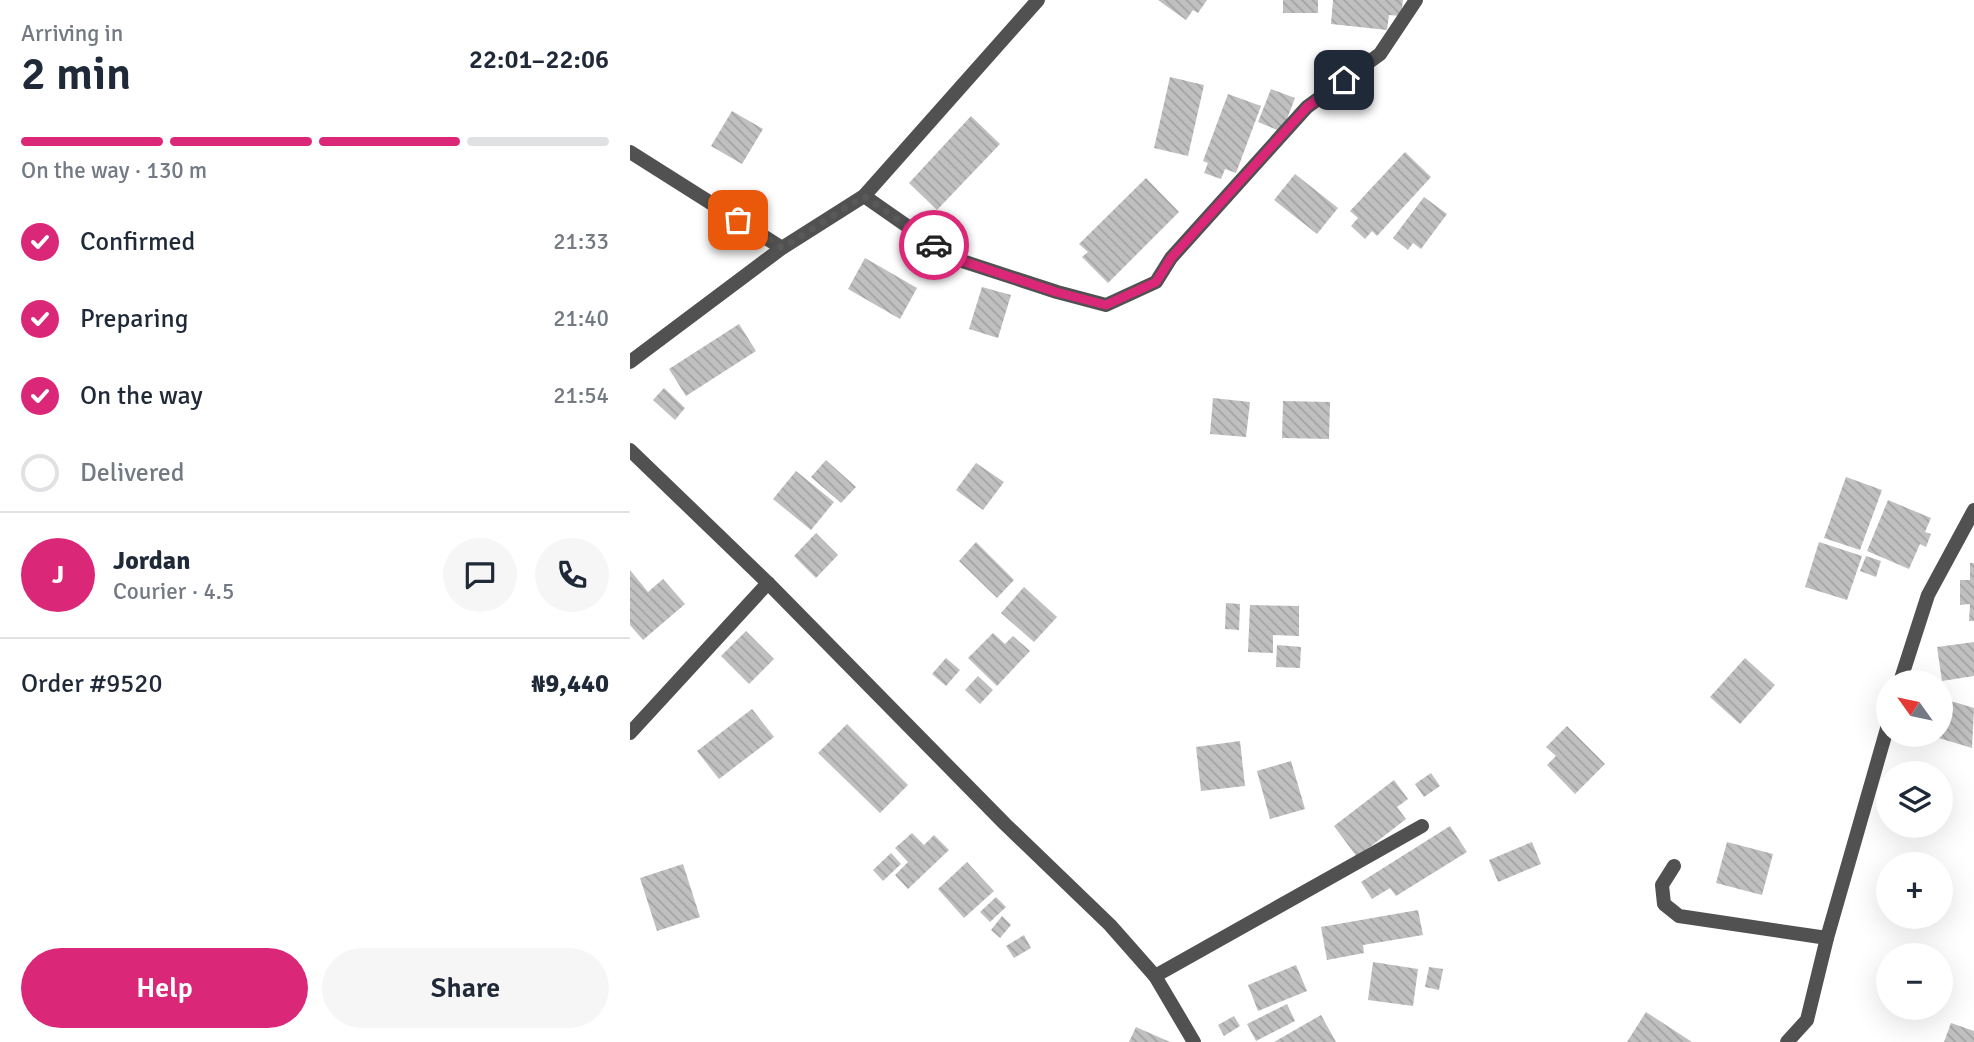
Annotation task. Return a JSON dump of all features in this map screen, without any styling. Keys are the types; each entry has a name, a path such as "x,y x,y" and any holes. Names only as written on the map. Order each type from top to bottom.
{"street":[{"path":"864,196 953,258 1056,292 1106,305 1156,282 1171,258 1307,107 1380,54 1416,0"},
{"path":"630,362 782,248 864,196 1034,1"},
{"path":"630,152 782,248"},
{"path":"630,450 768,583 1005,824 1110,925 1155,976 1194,1042"},
{"path":"1904,670 1928,595 1974,510"},
{"path":"630,733 768,583"},
{"path":"1787,1042 1807,1020 1827,938 1882,747"},
{"path":"1155,976 1422,826"},
{"path":"1674,866 1662,886 1664,904 1679,916 1827,938"}],"building":[{"path":"1158,0 1207,0 1198,13 1193,10 1186,20"},
{"path":"1283,0 1318,0 1318,13 1283,13"},
{"path":"1333,0 1403,0 1401,16 1389,15 1387,30 1331,24"},
{"path":"1170,77 1204,85 1188,156 1154,148"},
{"path":"1271,89 1295,98 1282,132 1258,122"},
{"path":"1228,94 1261,106 1236,173 1225,169 1221,179 1204,173 1208,163 1203,161"},
{"path":"732,111 763,129 742,164 711,146"},
{"path":"971,116 1000,144 937,210 909,183"},
{"path":"1405,152 1431,177 1377,236 1372,231 1365,239 1351,226 1358,218 1350,211"},
{"path":"1295,174 1338,208 1317,234 1274,200"},
{"path":"1146,178 1179,212 1108,283 1082,257 1088,252 1079,244"},
{"path":"1424,197 1447,214 1421,249 1413,243 1408,250 1393,238"},
{"path":"865,258 917,288 900,319 848,289"},
{"path":"982,287 1011,295 998,338 969,329"},
{"path":"739,324 756,351 686,396 669,369"},
{"path":"664,388 685,408 675,420 653,400"},
{"path":"1213,398 1250,402 1246,437 1210,434"},
{"path":"1283,401 1330,402 1329,439 1282,438"},
{"path":"826,460 856,487 841,503 811,477"},
{"path":"976,463 1004,482 983,510 956,490"},
{"path":"796,471 834,502 811,530 773,499"},
{"path":"1846,477 1882,490 1860,550 1824,538"},
{"path":"1888,500 1931,518 1925,532 1931,534 1926,547 1920,544 1909,569 1867,551"},
{"path":"816,533 838,555 816,578 794,556"},
{"path":"976,542 1014,580 997,598 959,561"},
{"path":"1819,542 1862,556 1847,600 1805,587"},
{"path":"1866,556 1881,561 1876,577 1860,571"},
{"path":"1970,563 1974,563 1974,621 1969,621 1970,604 1960,605 1960,580 1970,580"},
{"path":"630,570 648,592 663,579 685,604 643,640 630,625"},
{"path":"1024,587 1057,617 1034,642 1001,613"},
{"path":"1226,603 1240,604 1239,630 1225,629"},
{"path":"1250,605 1299,606 1299,636 1273,635 1273,653 1248,652"},
{"path":"746,631 774,659 749,684 721,656"},
{"path":"993,633 1005,644 1013,636 1030,651 997,686 968,658"},
{"path":"1974,642 1974,676 1953,679 1953,670 1940,670 1937,647"},
{"path":"1277,645 1301,647 1300,668 1276,667"},
{"path":"946,658 960,670 946,686 932,674"},
{"path":"1745,658 1775,685 1740,724 1710,697"},
{"path":"978,676 993,690 980,704 965,690"},
{"path":"1953,702 1974,708 1972,748 1953,742"},
{"path":"752,709 774,737 719,779 697,751"},
{"path":"847,724 908,785 880,813 818,753"},
{"path":"1567,726 1605,764 1575,794 1547,765 1556,756 1546,747"},
{"path":"1240,741 1245,786 1201,791 1196,747"},
{"path":"1291,761 1305,809 1270,819 1257,771"},
{"path":"1431,773 1440,786 1424,797 1415,784"},
{"path":"1394,780 1408,799 1397,807 1406,819 1357,857 1334,826"},
{"path":"1450,826 1467,852 1396,896 1390,888 1372,899 1361,882"},
{"path":"912,833 924,845 934,835 949,850 908,889 895,875 908,862 895,848"},
{"path":"1532,842 1541,864 1498,882 1489,860"},
{"path":"1727,842 1773,854 1762,895 1716,883"},
{"path":"891,853 901,864 883,881 873,870"},
{"path":"967,862 994,891 964,918 938,889"},
{"path":"683,864 700,917 657,931 640,878"},
{"path":"996,897 1006,907 990,922 980,912"},
{"path":"1418,910 1423,935 1363,945 1364,953 1327,960 1321,927"},
{"path":"1002,916 1011,925 1000,938 991,930"},
{"path":"1024,935 1031,948 1014,958 1006,946"},
{"path":"1373,962 1418,969 1413,1006 1368,1000"},
{"path":"1296,965 1307,991 1258,1011 1248,985"},
{"path":"1429,967 1443,969 1439,990 1425,987"},
{"path":"1287,1004 1295,1021 1256,1041 1247,1024"},
{"path":"1646,1012 1692,1042 1627,1042"},
{"path":"1321,1015 1336,1042 1274,1042"},
{"path":"1234,1016 1240,1026 1224,1036 1218,1025"},
{"path":"1951,1023 1974,1031 1974,1042 1944,1042"},
{"path":"1136,1027 1170,1042 1129,1042"}],"way so far":[{"path":"738,220 782,248 864,196 934,245"}],"route":[{"path":"934,245 953,258 1056,292 1106,305 1156,282 1171,258 1307,107 1344,80"}]}
